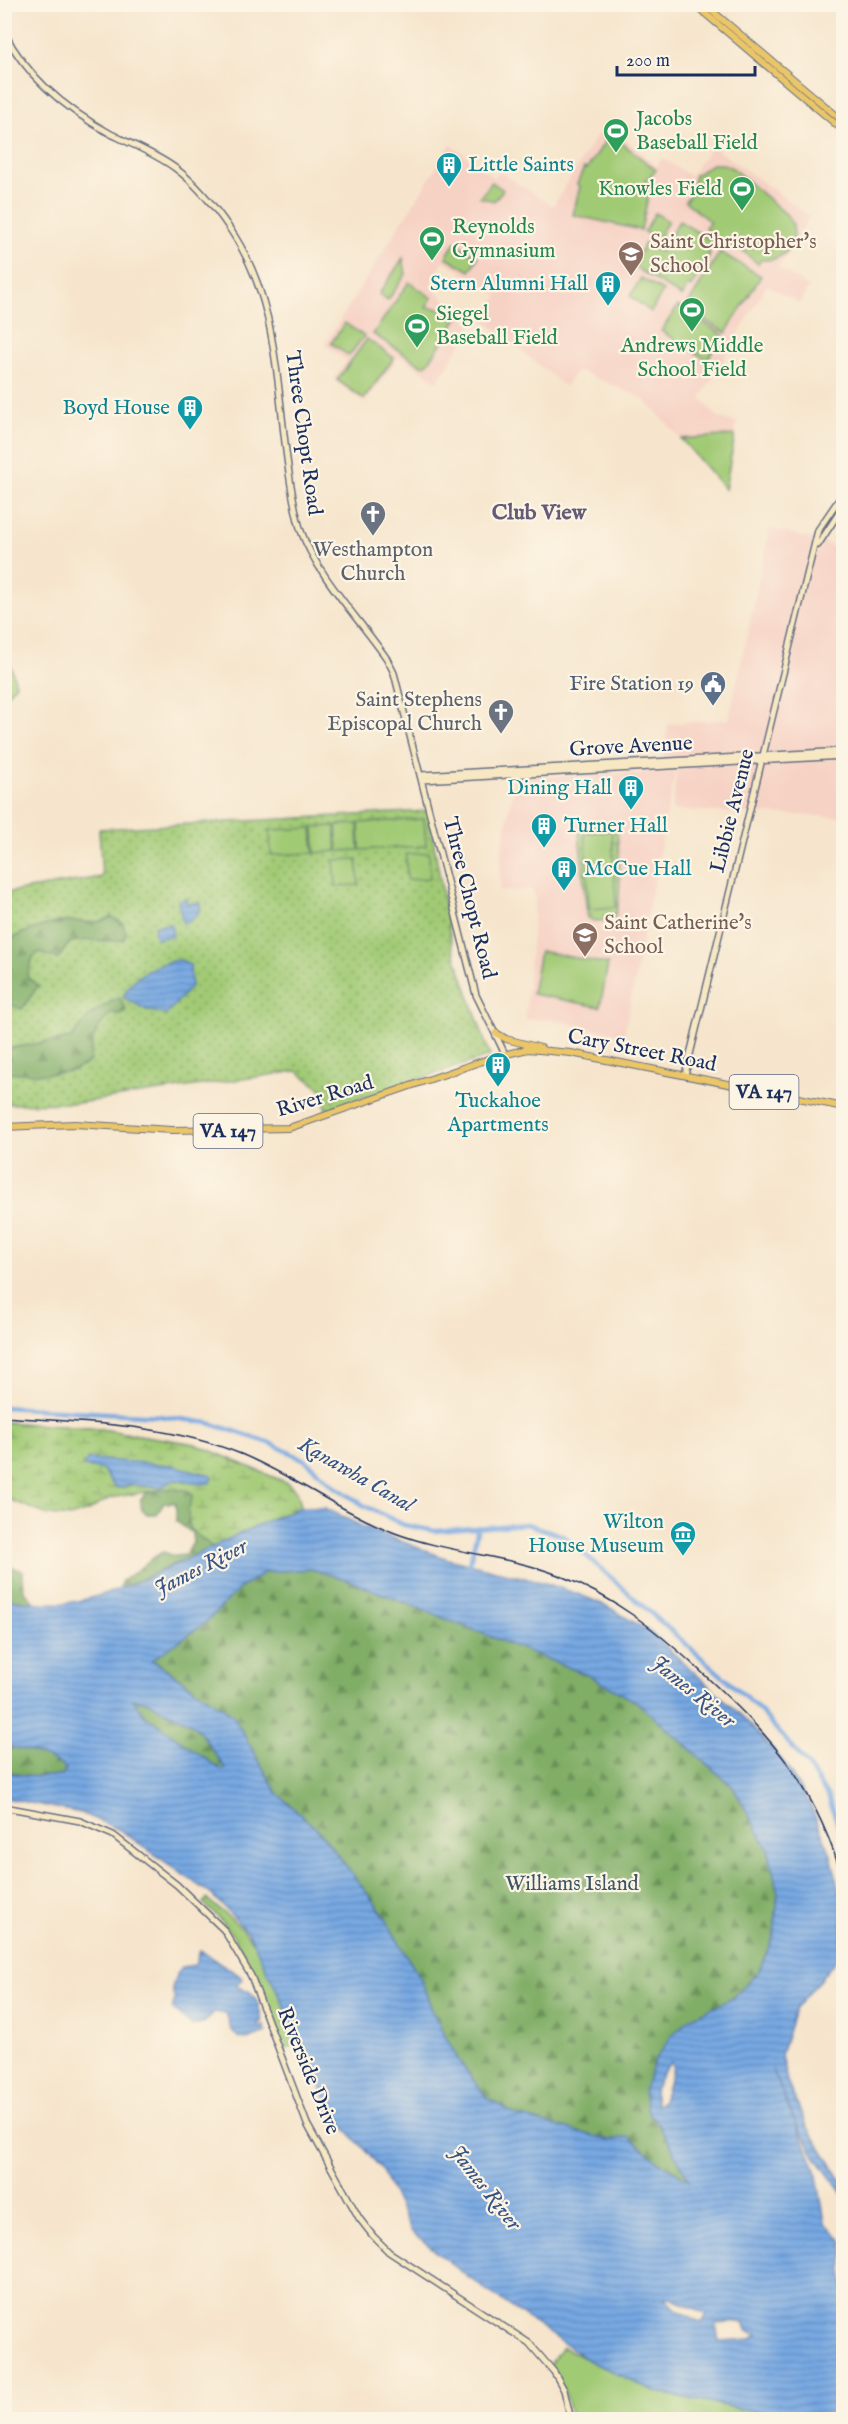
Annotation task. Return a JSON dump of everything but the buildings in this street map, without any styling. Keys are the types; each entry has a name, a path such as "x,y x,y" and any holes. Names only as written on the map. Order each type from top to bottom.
{"main road":[{"path":"694,4 843,132"},
{"path":"704,4 843,122"},
{"name":"Three Chopt Road","path":"4,32 35,76 65,105 106,131 166,162 190,180 221,216 246,254 263,294 270,322 285,445 301,531 319,566 391,666 476,995 505,1054"},
{"name":"Libbie Avenue","path":"685,1075 818,530 843,492"},
{"name":"Libbie Avenue","path":"813,555 843,505"},
{"name":"Grove Avenue","path":"763,759 843,752"},
{"name":"Grove Avenue","path":"421,777 843,756"},
{"path":"496,1034 506,1039 548,1050"},
{"name":"Cary Street Road","path":"505,1054 519,1050 548,1050 843,1107"},
{"name":"River Road","path":"4,1127 75,1124 193,1131 290,1128 505,1054"},
{"name":"Riverside Drive","path":"4,1807 80,1821 113,1835 177,1885 224,1930 251,1976 307,2124 359,2218 372,2236 389,2252 529,2343 554,2372 564,2390 571,2420"}],"shaded area":[{"name":"Saint Christopher's School","path":"605,122 656,166 663,158 690,176 712,146 810,216 779,268 809,287 800,304 767,285 701,398 718,418 737,422 735,435 681,439 646,401 582,372 576,372 565,387 484,320 498,295 444,261 430,286 472,325 438,382 403,358 397,359 365,403 334,380 346,361 325,344 451,144 494,178 500,172 553,206"},
{"path":"770,528 826,543 843,553 843,595 835,624 844,627 843,817 672,810 677,769 662,769 668,724 729,719"},
{"name":"Saint Catherine's School","path":"675,771 624,1035 553,1020 525,1019 535,898 532,889 500,892 501,856 515,778"}],"green space":[{"path":"613,136 656,170 645,181 651,183 641,230 573,215 580,186 577,184 584,168 587,169 608,137"},
{"path":"712,164 723,164 732,168 787,215 793,225 794,237 786,252 773,259 761,260 758,264 736,245 731,250 705,228 710,222 685,201 690,195 695,175"},
{"path":"492,182 503,190 494,201 480,197"},
{"path":"655,213 668,221 657,240 644,232"},
{"path":"679,221 714,242 708,252 710,254 691,287 688,285 682,297 633,266 645,243 660,252"},
{"path":"455,242 478,257 470,271 446,257"},
{"path":"720,252 761,276 726,333 685,309"},
{"path":"403,258 406,274 388,300 379,294"},
{"path":"641,278 663,291 651,312 630,296"},
{"name":"Siegel Baseball Field","path":"409,282 432,298 426,307 441,309 458,318 428,363 423,366 373,334"},
{"name":"Andrews Middle School Field","path":"678,306 723,335 707,360 661,331"},
{"path":"345,323 364,336 349,356 331,343"},
{"path":"367,339 394,358 364,399 337,380"},
{"path":"735,435 725,489 681,439"},
{"path":"5,646 16,684 4,697"},
{"path":"428,811 452,946 490,1056 326,1110 321,1089 297,1071 78,1103 5,1104 5,893 102,877 99,829"},
{"path":"424,819 426,846 360,850 359,823"},
{"path":"358,824 359,850 338,851 336,825"},
{"path":"611,824 617,829 620,878 618,905 611,920 594,921 588,918 586,906 579,831 585,825"},
{"path":"335,826 337,851 315,853 314,827"},
{"path":"312,828 314,853 271,855 270,830"},
{"path":"612,831 616,907 589,909 585,833"},
{"path":"429,853 430,878 407,880 406,854"},
{"path":"357,859 359,885 336,886 334,860"},
{"path":"111,917 123,923 126,933 123,940 82,940 69,943 58,959 40,952 33,957 27,977 38,986 22,1009 5,1003 5,941 53,923 99,922"},
{"path":"540,951 608,964 600,1007 532,994"},
{"path":"119,997 126,1010 122,1014 112,1013 98,1029 91,1046 90,1061 82,1067 49,1074 5,1072 5,1049 71,1038 92,1013"},
{"path":"4,1422 100,1429 195,1444 287,1483 298,1493 301,1507 120,1589 121,1581 157,1555 163,1552 175,1556 185,1555 193,1543 192,1533 176,1521 176,1503 164,1503 157,1514 147,1514 142,1510 140,1501 146,1493 163,1489 173,1480 200,1484 210,1483 239,1512 246,1514 244,1493 251,1492 263,1500 267,1499 267,1492 247,1479 114,1458 85,1460 83,1466 100,1469 108,1474 110,1480 100,1489 72,1482 69,1472 84,1450 78,1438 28,1436 5,1430"},
{"path":"4,1422 100,1429 195,1444 287,1483 298,1493 301,1507 272,1518 214,1548 190,1529 188,1512 193,1495 188,1490 163,1489 110,1498 88,1511 70,1517 48,1515 5,1498"},
{"path":"13,1567 23,1571 24,1591 35,1603 5,1598 4,1570"},
{"name":"Williams Island","path":"311,1569 345,1579 590,1676 637,1702 733,1787 768,1849 778,1893 774,1935 759,1971 733,1998 692,2017 655,2060 647,2111 659,2125 690,2181 656,2160 629,2137 609,2140 517,2116 487,2098 459,2061 433,2013 422,1982 380,1910 320,1832 277,1793 232,1714 152,1659 204,1624 240,1588 265,1572"},
{"path":"132,1700 150,1702 188,1721 200,1732 225,1768 222,1770 217,1767 145,1715"},
{"path":"5,1746 37,1754 66,1769 62,1775 27,1777 5,1770"},
{"path":"207,1899 242,1928 258,1949 286,2009 295,2016 303,2039 282,2052 262,1991 253,1972 232,1934 203,1903"},
{"path":"562,2347 655,2392 790,2419 571,2419 564,2390 550,2365"}],"water":[{"path":"186,898 187,904 200,902 200,906 196,916 183,923 178,901"},
{"path":"171,924 173,936 156,939 154,926"},
{"path":"181,960 190,965 191,986 166,1015 147,1010 123,997 132,982 139,976 164,963"},
{"path":"88,1459 171,1465 211,1475 213,1478 210,1483 200,1484 173,1480 162,1487 132,1485 119,1488 114,1486 103,1470 83,1466"},
{"name":"James River","path":"301,1507 325,1508 361,1526 448,1559 545,1583 607,1606 650,1632 744,1718 783,1761 810,1804 830,1852 843,1902 841,1954 795,2010 781,2055 787,2081 807,2126 843,2183 843,2195 815,2156 795,2121 816,2170 825,2222 843,2241 843,2419 790,2419 655,2392 590,2361 469,2278 411,2231 380,2167 332,2114 307,2052 248,1932 212,1895 120,1830 81,1813 5,1798 5,1770 19,1775 40,1777 62,1775 66,1769 29,1751 5,1746 5,1598 56,1603 100,1596 155,1574","holes":["311,1569 345,1579 590,1676 637,1702 733,1787 768,1849 778,1893 774,1935 759,1971 733,1998 692,2017 672,2035 655,2060 644,2089 647,2111 659,2125 689,2180 656,2160 629,2137 609,2140 517,2116 487,2098 459,2061 433,2013 422,1982 380,1910 320,1832 277,1793 232,1714 152,1660 204,1624 240,1588 265,1572","133,1700 150,1702 188,1721 200,1732 225,1768 222,1770 217,1767 145,1715","671,2062 673,2067 663,2100 657,2106 655,2094 660,2077","664,2298 670,2298 707,2314 702,2323 679,2311","742,2322 748,2331 758,2334 752,2339 719,2341 716,2324"]},
{"path":"200,1950 239,1975 242,1979 237,1984 239,1988 250,1992 257,2000 262,2022 258,2023 258,2026 264,2026 266,2032 247,2039 239,2038 231,2029 226,2014 214,2012 205,2022 192,2026 172,2009 175,1999 173,1986 175,1978 182,1967 195,1965"}],"waterway":[{"name":"Kanawha Canal","path":"4,1407 159,1416 209,1423 270,1443 305,1460 334,1486 365,1506 404,1525 435,1531 527,1524 564,1536 756,1706 807,1764 829,1799 844,1841"},
{"path":"469,1568 478,1527"}],"railway":[{"path":"4,1417 124,1426 184,1436 213,1444 261,1463 356,1515 395,1533 415,1540 538,1568 578,1583 615,1603 681,1654 724,1693 769,1740 788,1764 820,1818 844,1884"}],"place":[{"name":"Jacobs Baseball Field","path":"616,154"},
{"name":"Little Saints","path":"449,188"},
{"name":"Knowles Field","path":"742,212"},
{"name":"Reynolds Gymnasium","path":"432,262"},
{"name":"Saint Christopher's School","path":"631,277"},
{"name":"Stern Alumni Hall","path":"608,307"},
{"name":"Andrews Middle School Field","path":"692,333"},
{"name":"Siegel Baseball Field","path":"417,349"},
{"name":"Boyd House","path":"190,431"},
{"name":"Westhampton Church","path":"373,537"},
{"name":"Fire Station 19","path":"713,707"},
{"name":"Saint Stephens Episcopal Church","path":"501,735"},
{"name":"Dining Hall","path":"631,811"},
{"name":"Turner Hall","path":"544,849"},
{"name":"McCue Hall","path":"564,892"},
{"name":"Saint Catherine's School","path":"585,958"},
{"name":"Tuckahoe Apartments","path":"498,1088"},
{"name":"Wilton House Museum","path":"683,1557"}],"district":[{"name":"Club View","path":"539,513"}]}
